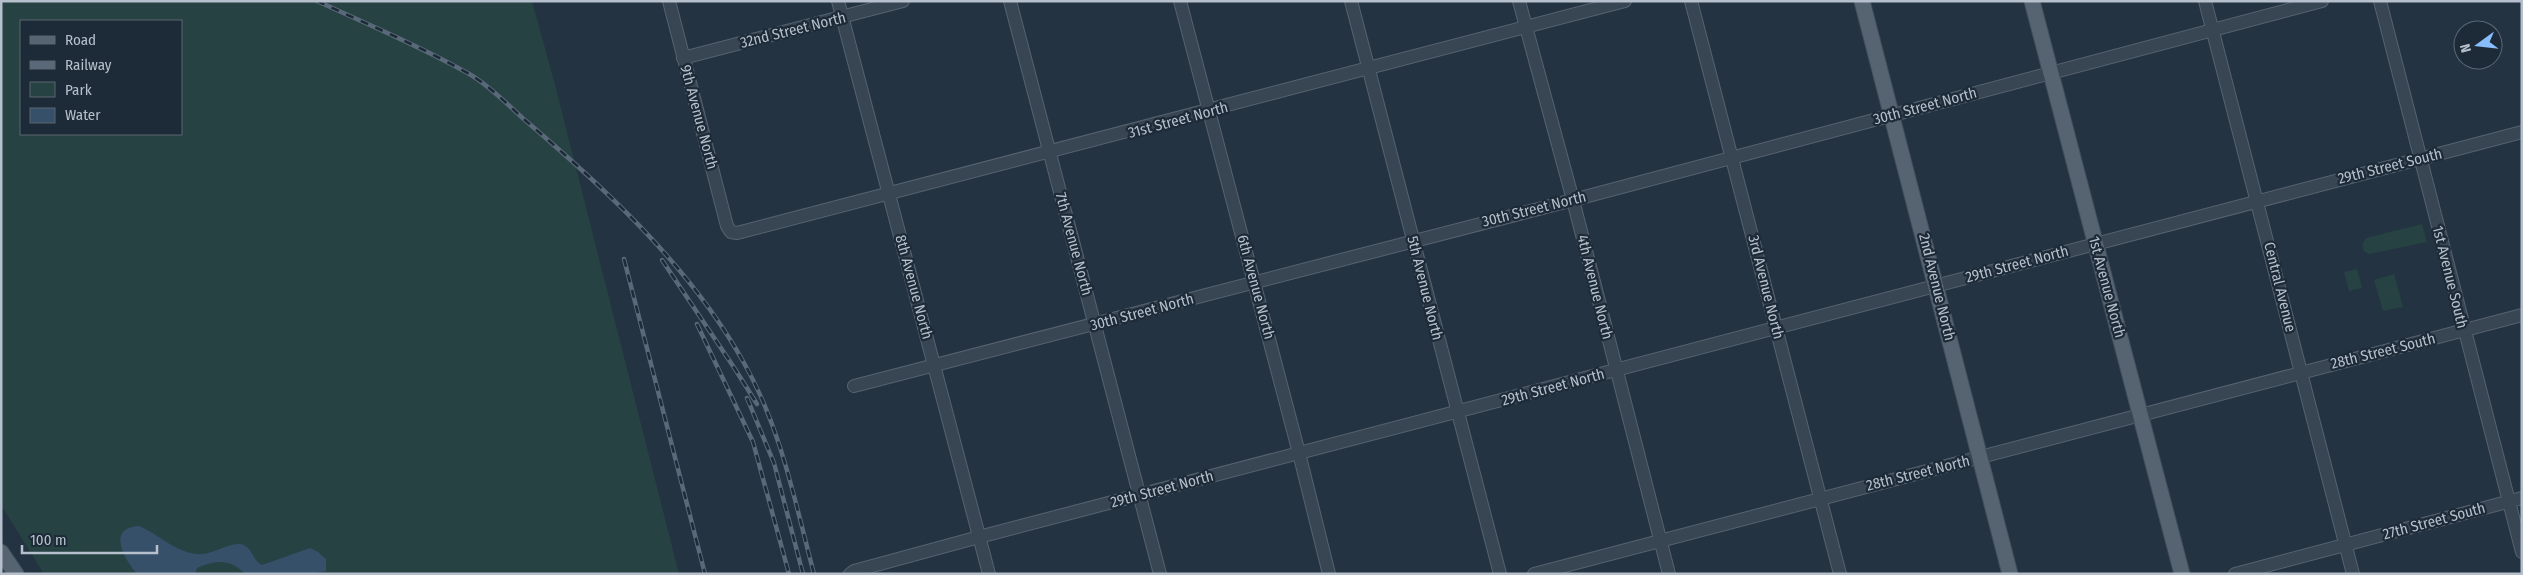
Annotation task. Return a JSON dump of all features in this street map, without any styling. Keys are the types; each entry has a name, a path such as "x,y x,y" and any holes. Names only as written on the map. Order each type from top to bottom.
{"main road":[{"name":"2nd Avenue North","path":"1862,1 1937,285 1979,458 2010,574"},
{"name":"1st Avenue North","path":"2032,1 2182,574"},
{"path":"1,552 16,574"}],"street":[{"name":"9th Avenue North","path":"669,1 731,232"},
{"name":"8th Avenue North","path":"838,1 989,574"},
{"name":"32nd Street North","path":"683,58 903,1"},
{"name":"7th Avenue North","path":"1010,1 1160,574"},
{"name":"6th Avenue North","path":"1180,1 1299,453 1328,574"},
{"name":"5th Avenue North","path":"1351,1 1500,574"},
{"name":"4th Avenue North","path":"1519,1 1573,200 1669,574"},
{"name":"31st Street North","path":"731,232 737,233 889,195 1626,1"},
{"name":"3rd Avenue North","path":"1691,1 1840,574"},
{"name":"Central Avenue","path":"2205,1 2258,200 2353,574"},
{"name":"30th Street North","path":"854,386 1573,200 1732,156 2322,1"},
{"name":"1st Avenue South","path":"2380,1 2463,330 2522,552"},
{"name":"29th Street South","path":"2258,200 2522,132"},
{"name":"29th Street North","path":"850,574 854,571 979,537 2258,200"},
{"name":"28th Street South","path":"2302,372 2522,315"},
{"name":"28th Street North","path":"1534,574 2302,372"},
{"name":"27th Street South","path":"2235,574 2522,498"}],"green space":[{"path":"1,1 532,1 679,574 44,574 1,505"},
{"path":"2422,224 2427,242 2369,254 2364,251 2362,245 2366,238"},
{"path":"2357,269 2362,288 2349,291 2344,272"},
{"path":"2394,274 2403,307 2383,311 2374,280"}],"water":[{"path":"139,526 177,548 194,554 208,553 235,544 244,545 262,565 310,548 326,559 326,571 309,574 245,574 234,565 216,562 197,568 195,574 137,574 123,553 120,538 123,532 129,528"}],"railway":[{"path":"317,1 414,46 471,75 486,85 617,203 674,263 723,328 757,388 768,413 786,466 814,574"},
{"path":"624,259 705,574"},
{"path":"662,260 757,404"},
{"path":"697,324 753,442 789,574"},
{"path":"747,398 774,463 803,574"}]}
